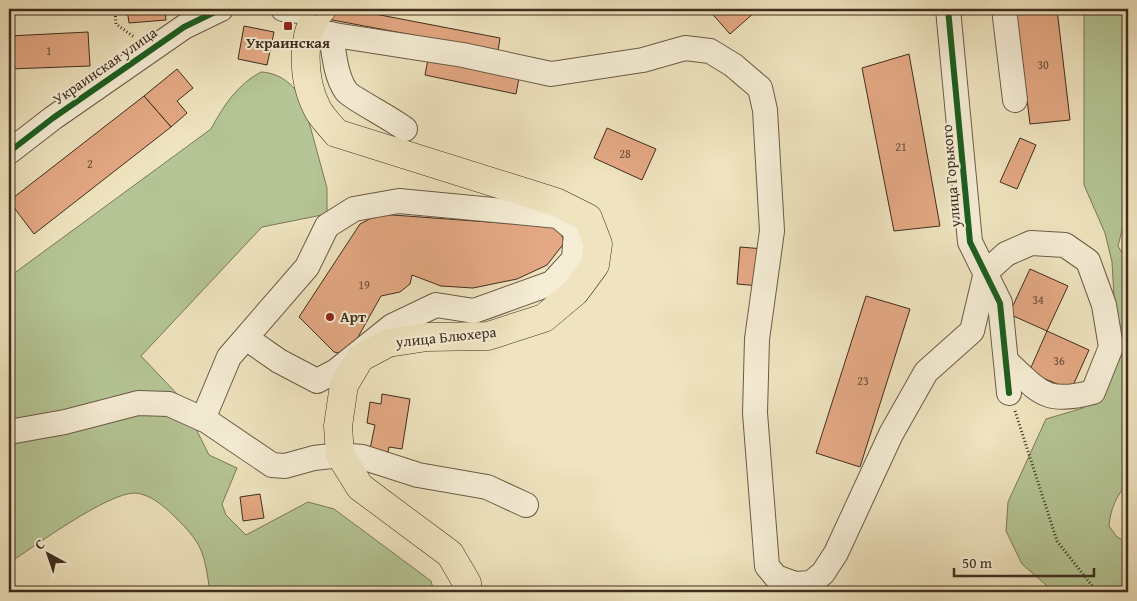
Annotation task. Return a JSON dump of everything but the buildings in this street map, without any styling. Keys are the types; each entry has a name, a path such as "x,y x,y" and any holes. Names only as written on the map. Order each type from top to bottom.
{"main road":[{"name":"улица Блюхера","path":"320,22 307,79 317,109 336,133 556,202 588,218 598,244 595,265 575,292 544,318 488,336 427,338 388,343 360,358 344,385 338,426 340,455 360,487 450,554 466,583 468,592"}],"street":[{"name":"Украинская улица","path":"9,152 53,118 184,27 221,9"},
{"path":"283,9 320,22 551,74 644,60 685,48 710,51 733,65 760,88 765,110 772,231 757,339 756,413 758,464 763,495 767,566 776,577 794,584 811,583 823,573 836,553 891,434 926,372 972,332 986,272 1006,254 1031,243 1064,245 1088,261 1104,305 1111,347 1092,392 1068,398 1050,397 1032,385 1006,361"},
{"name":"улица Горького","path":"948,9 970,242 1000,303 1010,393"},
{"path":"1004,9 1015,100"},
{"path":"320,22 346,92 392,118 404,129"},
{"path":"204,419 229,357 307,267 327,226 354,209 399,201 558,216 576,231 574,259 552,283 474,311 436,305 392,326 336,371 317,381 246,338"},
{"path":"9,432 65,422 138,403 169,404 204,419 272,465 285,466 314,458 340,455 362,457 418,475 487,487 526,505"}],"path":[{"path":"115,9 116,24"},
{"path":"1010,393 1057,541 1097,592"}],"green space":[{"path":"1084,9 1128,9 1128,207 1118,246 1124,256 1128,257 1128,483 1115,503 1109,526 1117,537 1128,543 1128,592 1054,592 1022,564 1006,531 1008,502 1046,419 1083,408 1095,399 1117,348 1112,262 1105,233 1084,185"},
{"path":"261,72 285,80 303,100 327,188 327,214 262,227 141,356 180,397 209,455 237,468 222,504 226,515 246,535 308,502 334,509 431,581 434,592 210,592 204,558 191,534 161,505 151,498 135,493 123,495 90,511 9,563 9,277 211,129 238,89"}],"marked path":[{"path":"283,9 317,13"}],"cycle path":[{"path":"9,152 53,118 184,27 221,9"},
{"path":"948,9 970,242 1000,303 1009,393"}],"place":[{"name":"Украинская","path":"288,26"},
{"name":"Арт","path":"330,317"}]}
